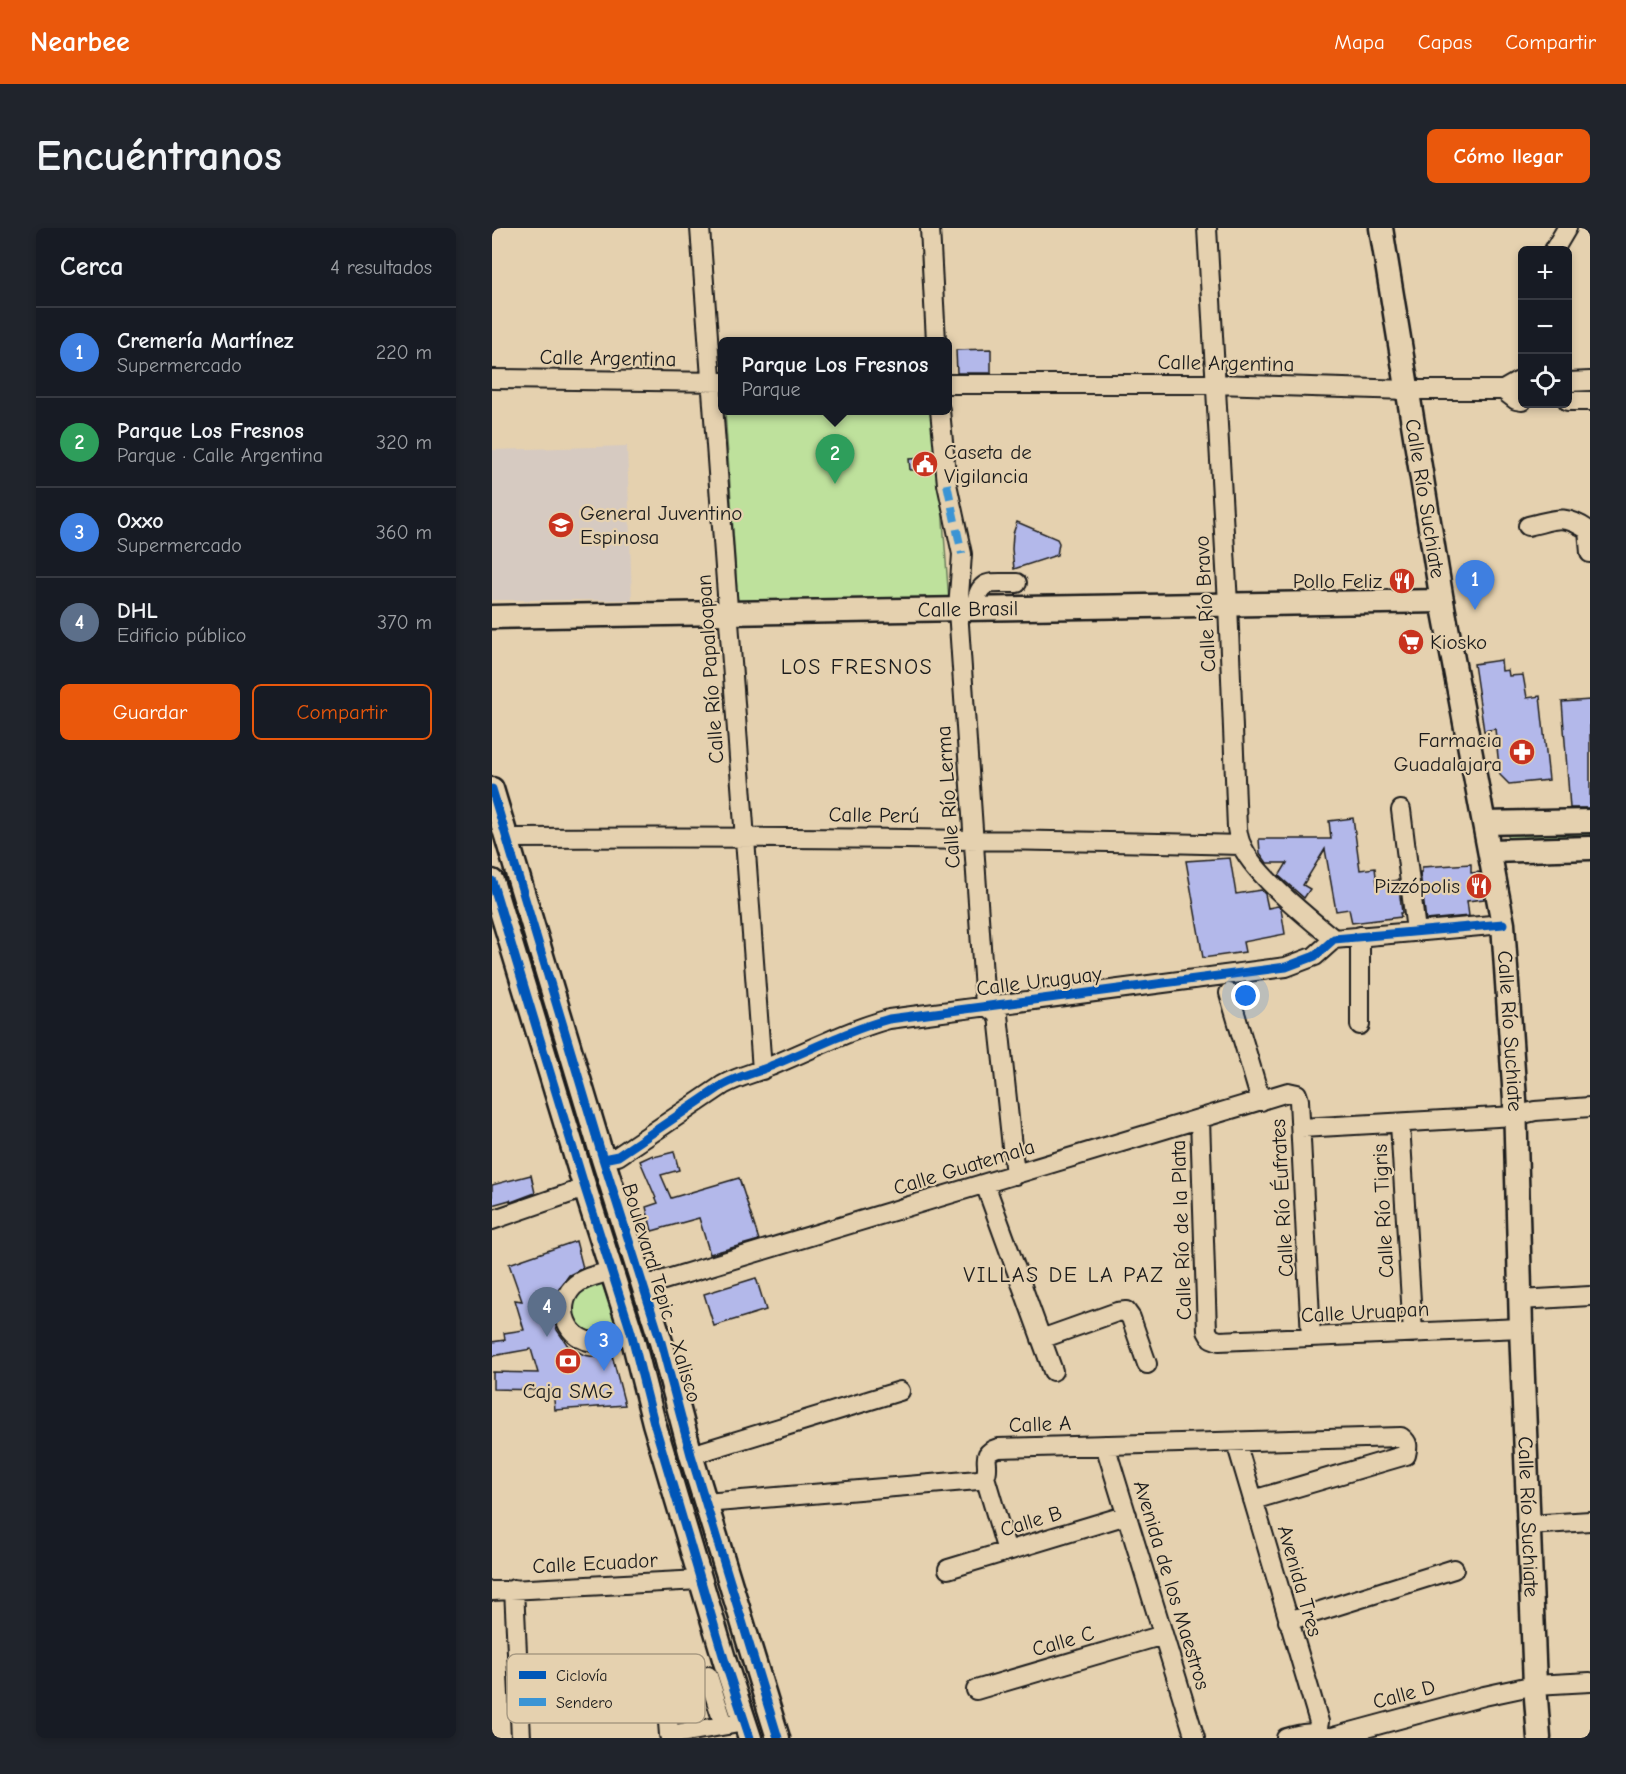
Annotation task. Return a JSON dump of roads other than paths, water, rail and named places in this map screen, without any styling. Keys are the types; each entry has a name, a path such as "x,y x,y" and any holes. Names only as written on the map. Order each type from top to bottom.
{"main road":[{"name":"Calle Río Suchiate","path":"1381,228 1442,601 1503,924 1512,1036 1521,1328 1539,1738"},
{"name":"Calle Brasil","path":"492,617 1442,601"},
{"name":"Boulevard Tepic - Xalisco","path":"492,789 497,837 537,938 661,1342 705,1503 778,1738"},
{"path":"1485,823 1590,821"},
{"path":"1491,851 1590,848"},
{"name":"Boulevard Tepic - Xalisco","path":"492,881 631,1332 654,1423 700,1580 716,1669 739,1728"},
{"path":"540,1037 556,1059 587,1142 603,1159"},
{"path":"611,1271 624,1273 635,1281 648,1331 653,1338 661,1342"},
{"path":"654,1423 670,1429 693,1491 705,1503"},
{"path":"700,1580 715,1588 728,1627 750,1644"}],"street":[{"name":"Calle Río Papaloapan","path":"699,228 718,403"},
{"path":"930,228 936,337"},
{"name":"Calle Río Bravo","path":"1207,228 1228,604 1237,828 1241,845 1265,877 1334,939"},
{"path":"1556,246 1567,228"},
{"name":"Calle Argentina","path":"492,379 717,382"},
{"path":"1572,381 1590,381"},
{"path":"1518,382 1503,390 1518,400"},
{"name":"Calle Argentina","path":"952,384 1216,384 1408,390 1503,390"},
{"path":"1572,401 1590,401"},
{"name":"Calle Río Papaloapan","path":"719,415 728,614 762,1070"},
{"name":"Calle Río Lerma","path":"940,415 946,484 962,554 967,610 973,839 985,1005 998,1015 1015,1175"},
{"path":"1528,526 1563,518 1574,520 1589,530 1590,553"},
{"path":"967,610 981,587 986,584 1017,584"},
{"path":"1401,810 1416,931"},
{"name":"Calle Perú","path":"497,837 745,836 1241,845"},
{"path":"1334,939 1503,924"},
{"path":"1360,936 1360,1025"},
{"name":"Calle Uruguay","path":"603,1159 618,1156 739,1076 762,1070 870,1024 889,1019 985,1005 1286,967 1315,957 1334,939"},
{"path":"1229,993 1261,1101"},
{"name":"Calle Guatemala","path":"644,1286 1288,1092 1297,1094"},
{"name":"Calle Río Éufrates","path":"1297,1094 1301,1128 1311,1337"},
{"path":"1301,1128 1515,1116 1535,1111 1590,1107"},
{"name":"Calle Río de la Plata","path":"1200,1119 1207,1331 1211,1338"},
{"name":"Calle Río Tigris","path":"1400,1124 1413,1332"},
{"path":"985,1184 1053,1371"},
{"path":"492,1221 585,1188"},
{"path":"611,1271 583,1280 574,1286 567,1294 564,1316 575,1335 585,1340 606,1341 631,1332"},
{"path":"1520,1300 1590,1296"},
{"path":"1041,1338 1117,1311 1126,1311 1131,1318 1147,1364"},
{"name":"Calle Uruapan","path":"1211,1338 1219,1341 1521,1328"},
{"path":"691,1455 900,1391"},
{"name":"Calle A","path":"986,1477 988,1472 986,1457 991,1450 998,1448 1401,1437 1408,1446 1406,1455 1253,1500"},
{"name":"Avenida Tres","path":"1236,1442 1319,1722 1317,1732"},
{"name":"Avenida de los Maestros","path":"1105,1445 1195,1738"},
{"path":"705,1503 978,1480 986,1477 1007,1551"},
{"name":"Calle B","path":"948,1569 1127,1515"},
{"path":"1529,1525 1590,1521"},
{"path":"1288,1621 1454,1569"},
{"name":"Calle Ecuador","path":"492,1591 700,1580"},
{"path":"514,1589 517,1654"},
{"name":"Calle C","path":"976,1690 1163,1635"},
{"path":"705,1672 716,1669"},
{"name":"Calle D","path":"1286,1738 1317,1732 1329,1738 1484,1696 1535,1685 1590,1682"},
{"path":"520,1723 521,1738"},
{"path":"668,1723 669,1735 739,1728"}],"place":[{"name":"Caseta de Vigilancia","path":"925,464"},
{"name":"Parque Los Fresnos","path":"835,484"},
{"name":"General Juventino Espinosa","path":"561,525"},
{"name":"Pollo Feliz","path":"1402,581"},
{"name":"Cremería Martínez","path":"1475,610"},
{"name":"Kiosko","path":"1411,642"},
{"name":"Farmacia Guadalajara","path":"1522,752"},
{"name":"Pizzópolis","path":"1479,886"},
{"name":"DHL","path":"547,1337"},
{"name":"Caja SMG","path":"568,1361"},
{"name":"Oxxo","path":"604,1371"}],"district":[{"name":"LOS FRESNOS","path":"857,667"},
{"name":"VILLAS DE LA PAZ","path":"1064,1275"}]}
